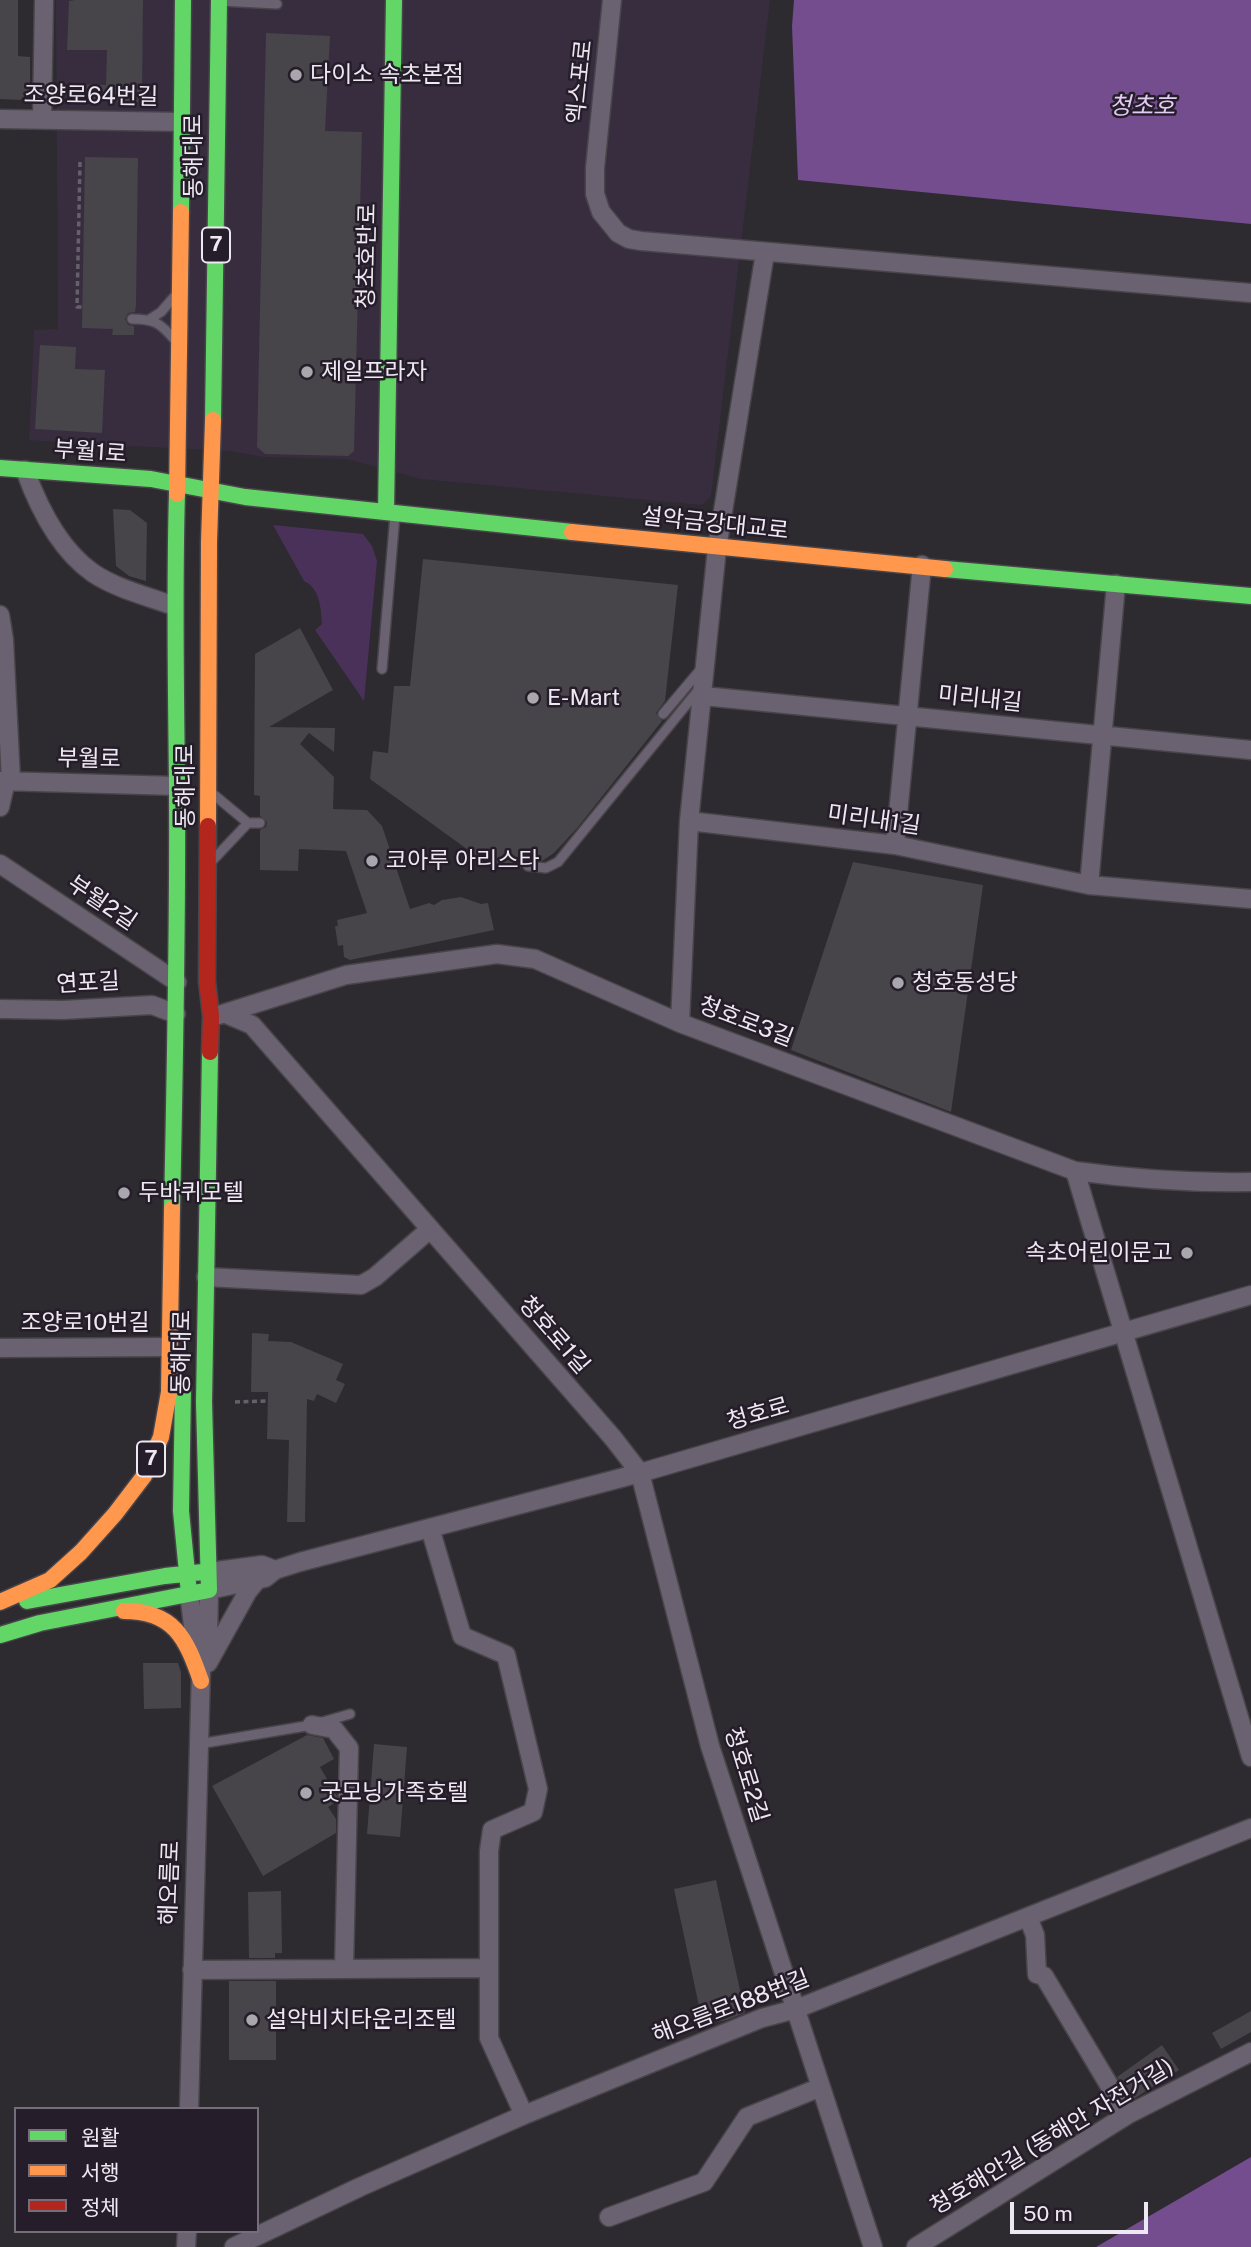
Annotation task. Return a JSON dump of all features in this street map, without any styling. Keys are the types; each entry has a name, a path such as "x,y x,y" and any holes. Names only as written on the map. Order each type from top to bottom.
{"main road":[{"name":"동해대로","path":"183,0 180,345 174,606 177,982 200,1015 209,1590"},
{"name":"동해대로","path":"0,1604 50,1580 89,1543 144,1476 161,1437 169,1392 172,1247 200,1015 207,981 219,0"},
{"name":"청초호반로","path":"391,513 394,0"},
{"name":"부월1로","path":"0,468 176,482"},
{"name":"설악금강대교로","path":"176,482 245,497 717,548 1251,596"},
{"name":"동해대로","path":"172,1247 183,1316 181,1511 189,1593"},
{"name":"동해대로","path":"0,1604 186,1573 209,1572"},
{"path":"0,1635 40,1623 209,1590"},
{"path":"101,1610 147,1612 160,1618 179,1633 202,1670"}],"street":[{"path":"42,120 44,0"},
{"name":"엑스포로","path":"612,0 595,168 595,194 608,224 629,239 765,253 1251,293"},
{"name":"조양로64번길","path":"0,119 182,122"},
{"path":"680,1023 689,821 717,548 765,253"},
{"path":"24,470 49,521 82,564 116,585 174,606"},
{"path":"895,845 922,565"},
{"path":"1089,885 1116,584"},
{"path":"0,615 4,640 6,781 0,807"},
{"name":"미리내길","path":"704,689 908,716 1251,750"},
{"name":"부월로","path":"6,781 177,786"},
{"name":"미리내1길","path":"689,821 895,845 1089,885 1251,899"},
{"name":"부월2길","path":"0,864 177,982"},
{"name":"청호로3길","path":"200,1015 249,1004 346,975 497,954 535,959 680,1023 1074,1171 1118,1177 1251,1182"},
{"name":"연포길","path":"0,1010 152,1005 200,1015"},
{"name":"청호로1길","path":"200,1015 252,1025 640,1473"},
{"path":"1074,1171 1251,1758"},
{"path":"206,1277 360,1285 375,1277 429,1230"},
{"name":"청호로","path":"209,1590 265,1578 275,1570 640,1473 1251,1295"},
{"name":"조양로10번길","path":"0,1348 169,1347"},
{"name":"청호로2길","path":"640,1473 710,1746 873,2247"},
{"path":"430,1528 462,1636 506,1655 538,1789 533,1812 492,1830 489,1851 489,2038 524,2115"},
{"name":"청호로","path":"209,1572 262,1565 275,1570"},
{"path":"202,1670 212,1658 248,1591 257,1580"},
{"name":"해오름로","path":"189,2107 199,1744 202,1670 208,1641 209,1590"},
{"name":"해오름로","path":"189,1593 195,1642 202,1670"},
{"path":"312,1725 334,1729 349,1748 344,1969"},
{"name":"해오름로188번길","path":"234,2247 360,2187 524,2115 762,2018 796,2009 1251,1828"},
{"path":"1028,1917 1035,1935 1037,1974 1044,1976 1127,2115"},
{"path":"192,1970 489,1968"},
{"name":"청호해안길 (동해안 자전거길)","path":"916,2247 1127,2115 1251,2052"},
{"path":"609,2217 704,2182 747,2117 821,2087"}],"lane":[{"path":"219,0 277,4"},
{"path":"150,319 171,303 180,289"},
{"path":"132,319 150,319 165,329 180,345"},
{"path":"382,669 391,513"},
{"path":"663,714 707,662"},
{"path":"528,866 546,868 558,862 704,689"},
{"path":"208,790 248,823 260,823"},
{"path":"208,866 248,823"},
{"path":"199,1744 312,1725 351,1714"}],"path":[{"path":"80,162 77,307 82,307"},
{"path":"234,1402 268,1401"}],"shaded area":[{"path":"56,0 770,0 711,496 702,505 421,479 347,459 264,457 229,451 29,440 34,330 58,329"},
{"path":"273,525 363,534 372,546 377,561 364,701 315,630 322,624 316,594 304,581"}],"water":[{"name":"청초호","path":"794,0 1251,0 1251,224 798,180 792,26"},
{"path":"1251,2157 1251,2247 1096,2247"}],"building":[{"path":"0,0 18,0 18,56 30,57 30,91 20,100 0,99"},
{"path":"143,0 142,94 139,94 138,102 69,101 70,84 106,85 107,50 67,50 69,1"},
{"path":"266,33 330,36 325,131 362,132 354,451 348,456 265,454 257,447"},
{"path":"85,157 138,158 136,305 135,312 128,313 125,319 128,325 134,326 134,335 112,335 113,329 82,328"},
{"path":"40,345 76,347 75,369 105,370 102,433 35,429"},
{"path":"113,509 130,510 147,523 146,581 129,576 116,566"},
{"path":"423,559 678,585 665,701 656,713 662,721 578,827 554,853 542,861 526,859 521,868 505,869 489,865 370,779 373,751 388,753 394,686 410,686"},
{"path":"300,628 333,690 269,727 335,728 334,752 309,733 300,744 334,777 333,809 367,810 382,826 410,909 461,897 481,904 488,903 494,930 350,960 344,957 343,945 338,946 335,926 338,926 337,920 367,913 346,851 299,849 298,871 260,870 260,830 266,827 267,822 260,816 260,796 254,795 255,654"},
{"path":"853,862 983,885 951,1112 791,1050"},
{"path":"252,1333 269,1334 268,1341 291,1342 343,1364 336,1380 345,1384 336,1403 317,1394 314,1401 307,1399 305,1522 287,1522 289,1440 267,1439 268,1392 251,1392"},
{"path":"143,1663 178,1663 181,1672 181,1708 144,1709"},
{"path":"307,1735 323,1738 334,1759 320,1767 337,1796 336,1802 328,1807 336,1819 336,1833 263,1876 212,1786"},
{"path":"374,1744 407,1747 400,1837 367,1834"},
{"path":"716,1880 745,2013 703,2025 674,1889"},
{"path":"281,1891 282,1953 275,1953 275,1958 249,1958 248,1892"},
{"name":"설악비치타운리조텔","path":"229,1981 276,1981 276,2060 229,2060"},
{"path":"1251,2011 1251,2032 1221,2049 1212,2033"},
{"path":"1162,2045 1179,2070 1132,2100 1117,2077"}],"traffic: fast":[{"path":"181,212 183,0"},
{"path":"213,420 219,0"},
{"path":"386,512 394,0"},
{"path":"0,468 151,479 245,497 572,532"},
{"path":"172,1209 177,891 177,494"},
{"path":"945,569 1251,596"},
{"path":"0,1635 40,1623 209,1590 204,1402 210,1052"},
{"path":"183,1388 181,1511 189,1593"},
{"path":"27,1601 165,1576 203,1572"}],"traffic: slow":[{"path":"177,494 181,212"},
{"path":"208,826 209,542 213,420"},
{"path":"572,532 945,569"},
{"path":"0,1602 50,1580 81,1552 144,1476 161,1437 169,1392 172,1209"},
{"path":"124,1611 155,1616 176,1630 190,1652 201,1681"}],"traffic: jam":[{"path":"208,826 207,981 211,1016 210,1052"}],"place":[{"name":"다이소 속초본점","path":"296,75"},
{"name":"제일프라자","path":"307,372"},
{"name":"E-Mart","path":"533,698"},
{"name":"코아루 아리스타","path":"372,861"},
{"name":"청호동성당","path":"898,983"},
{"name":"두바퀴모텔","path":"124,1193"},
{"name":"속초어린이문고","path":"1187,1253"},
{"name":"굿모닝가족호텔","path":"306,1793"},
{"name":"설악비치타운리조텔","path":"252,2020"}]}
